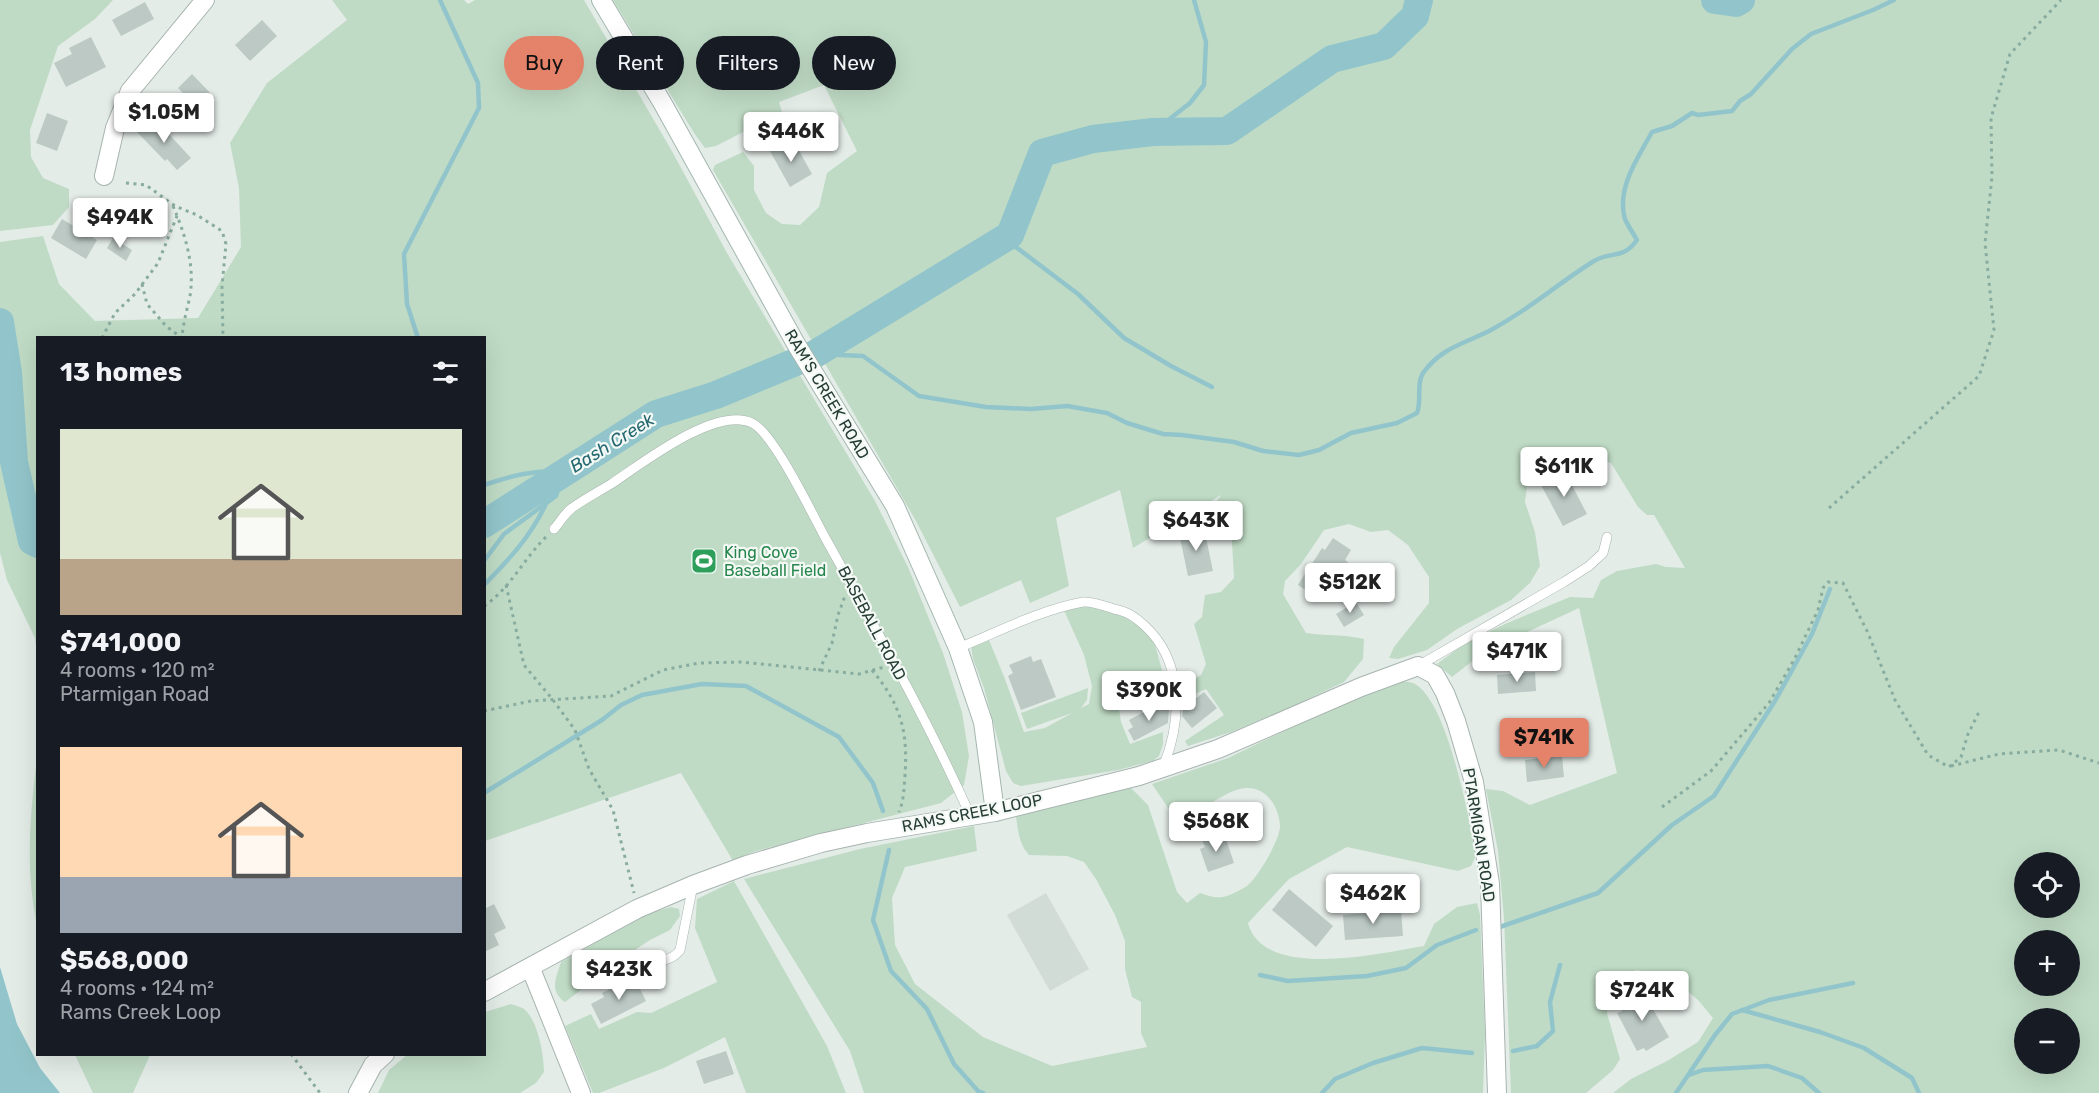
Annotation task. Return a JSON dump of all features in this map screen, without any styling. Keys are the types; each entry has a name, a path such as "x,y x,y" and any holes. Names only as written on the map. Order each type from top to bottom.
{"street":[{"path":"104,176 115,128 130,91 205,0"},
{"name":"RAM'S CREEK ROAD","path":"601,0 663,104 815,377 895,506 958,648 983,722 995,812"},
{"name":"RAMS CREEK LOOP","path":"486,991 531,969 637,909 747,865 821,843 894,828 995,812 1139,776 1218,749 1361,687 1418,666"},
{"name":"PTARMIGAN ROAD","path":"1418,666 1436,675 1445,693 1474,782 1490,884 1497,1093"},
{"path":"531,969 581,1093"},
{"path":"358,1093 373,1065 383,1056"}],"lane":[{"name":"BASEBALL ROAD","path":"554,529 570,509 661,450 698,430 731,419 753,423 771,441 784,462 849,579 948,766 970,815"},
{"path":"1418,666 1589,566 1603,553 1607,537"},
{"path":"958,648 1047,612 1085,602 1130,612 1157,637 1172,670 1176,687 1175,727 1171,747 1163,767"},
{"path":"651,963 669,959 677,955 680,950 693,885"}],"path":[{"path":"1829,508 1979,376 1994,330 1985,243 1992,177 1991,117 2010,54 2061,0"},
{"path":"126,183 146,185 172,204 197,215 222,231 226,244 222,286 223,336"},
{"path":"172,204 189,251 190,294 182,336"},
{"path":"103,336 115,313 135,294 158,264 177,216"},
{"path":"142,284 147,304 166,326 181,336"},
{"path":"486,605 497,598 536,547 554,529"},
{"path":"819,671 832,643 849,579"},
{"path":"1662,807 1711,771 1769,703 1795,658 1818,610 1823,588 1828,582 1843,583 1868,633 1894,700 1928,755 1949,767 1999,754 2059,750 2099,763"},
{"path":"506,585 524,665 574,730 589,770 613,810 627,860 637,909"},
{"path":"486,711 531,701 610,696 663,670 699,663 742,662 859,674 894,663"},
{"path":"872,670 884,684 900,715 907,747 903,801 894,828"},
{"path":"1949,767 1961,757 1968,734 1979,712"},
{"path":"293,1056 320,1093"}],"shaded area":[{"path":"1046,893 1089,969 1050,991 1007,915"}],"green space":[{"path":"0,0 113,0 95,19 58,46 30,130 31,157 43,178 69,189 69,207 53,225 0,231"},
{"path":"332,0 464,0 468,4 475,0 584,0 605,36 596,36 596,90 636,90 727,253 875,501 908,567 943,653 962,712 969,756 964,785 941,803 756,851 733,861 681,773 486,841 486,336 36,336 36,646 35,638 7,580 0,553 0,242 43,236 59,284 95,321 198,318 241,247 239,188 230,143 267,83 347,20"},
{"path":"613,0 2099,0 2099,1093 1613,1093 1631,1079 1698,1042 1713,1018 1698,1000 1668,975 1636,970 1616,982 1609,995 1607,1013 1620,1059 1613,1070 1586,1093 1511,1093 1504,918 1498,851 1486,789 1503,791 1530,805 1617,773 1579,608 1484,652 1452,677 1437,664 1464,644 1505,624 1570,597 1593,598 1601,580 1617,571 1656,564 1685,568 1654,515 1647,515 1638,507 1611,463 1589,456 1553,456 1529,471 1525,502 1535,532 1540,566 1530,583 1511,600 1457,629 1427,650 1398,659 1389,658 1394,647 1429,603 1429,577 1408,545 1388,530 1371,532 1349,524 1324,530 1301,564 1285,581 1283,594 1306,633 1364,639 1363,659 1344,682 1285,710 1231,732 1188,746 1185,741 1224,715 1206,689 1197,693 1191,689 1194,679 1201,675 1206,664 1194,624 1202,617 1205,595 1221,592 1234,578 1228,521 1214,505 1221,495 1133,548 1120,490 1056,518 1069,586 1030,603 1021,580 960,607 916,521 713,170 715,165 743,152 754,166 754,190 766,213 782,224 800,225 819,207 827,173 857,151 826,90 896,90 896,36 812,36 812,90 779,102 783,116 757,125 716,146 705,148 668,90 684,90 684,36 635,36"},
{"path":"1078,602 1118,613 1140,627 1154,641 1162,670 1159,687 1149,692 1132,692 1119,709 1121,722 1130,744 1163,732 1163,744 1159,756 1153,761 1118,770 1021,786 1013,783 1006,771 971,646 989,640 1024,732 1045,728 1072,713 1027,729 1021,713 1088,688 1087,700 1081,708 1089,704 1092,686 1084,655 1063,608"},
{"path":"1395,682 1413,683 1425,693 1446,734 1462,787 1477,853 1471,866 1458,871 1347,847 1289,879 1248,923 1258,941 1276,952 1299,958 1354,957 1424,946 1434,924 1457,907 1477,903 1480,915 1485,1033 1483,1093 864,1093 850,1051 744,879 860,849 974,826 977,851 905,867 892,898 895,945 915,984 983,1037 1052,1066 1147,1047 1141,1033 1141,1002 1132,997 1125,969 1125,941 1115,915 1096,879 1084,862 1067,856 1029,855 1021,842 1016,816 1131,788 1148,805 1177,892 1187,903 1200,893 1216,897 1227,896 1252,881 1272,849 1280,826 1273,803 1256,789 1240,789 1219,798 1184,820 1175,818 1152,784 1228,758 1307,720"},
{"path":"36,767 36,920 30,863 32,800"},
{"path":"734,881 827,1046 846,1093 746,1093 725,1037 664,1068 599,1093 593,1093 565,1026 591,1014 599,1029 637,1012 651,1013 717,982 695,928 697,899"},
{"path":"671,907 679,909 680,916 670,930 650,940 592,978 565,1002 560,998 555,984 561,962 646,914"},
{"path":"511,1004 524,1009 529,1014 536,1029 543,1057 544,1072 536,1083 520,1093 378,1093 389,1070 406,1056 486,1056 486,1012"},
{"path":"75,1056 150,1056 133,1093 93,1093"}],"water":[{"path":"0,967 17,1024 40,1068 60,1093 0,1093"}],"building":[{"path":"145,2 154,19 121,36 112,20"},
{"path":"262,20 277,36 250,61 235,45"},
{"path":"91,37 106,67 66,87 54,63 72,54 69,48"},
{"path":"192,74 215,98 201,112 178,88"},
{"path":"47,113 68,121 57,151 36,143"},
{"path":"153,117 191,158 177,170 137,132"},
{"path":"792,138 812,174 790,187 770,151"},
{"path":"62,219 97,240 86,259 51,238"},
{"path":"113,238 132,250 126,261 107,248"},
{"path":"1564,470 1587,514 1563,526 1540,483"},
{"path":"1204,528 1213,571 1188,576 1179,533"},
{"path":"1333,538 1351,550 1345,560 1348,562 1333,583 1339,587 1329,602 1322,592 1318,598 1298,585 1308,569 1305,564 1310,567 1322,548 1325,550"},
{"path":"1356,602 1364,615 1344,627 1336,614"},
{"path":"1031,656 1033,662 1041,659 1056,697 1021,710 1008,676 1013,673 1009,665"},
{"path":"1535,672 1536,691 1498,694 1497,675"},
{"path":"1204,692 1217,708 1192,728 1182,716 1183,709"},
{"path":"1161,703 1163,708 1167,706 1169,709 1168,723 1134,741 1128,730 1133,727 1129,720"},
{"path":"1562,756 1564,777 1527,782 1525,760"},
{"path":"1217,833 1220,841 1226,839 1234,863 1208,872 1200,849 1205,847 1201,838"},
{"path":"1289,889 1333,926 1316,947 1272,910"},
{"path":"494,904 506,928 494,934 499,945 486,951 486,908"},
{"path":"1401,910 1403,936 1345,940 1343,915"},
{"path":"634,977 646,1001 601,1024 591,1004 604,997 602,993"},
{"path":"1642,990 1669,1037 1646,1051 1644,1048 1637,1051 1617,1013 1622,1011 1618,1004"},
{"path":"726,1051 734,1074 704,1084 696,1061"}],"waterway":[{"path":"417,336 407,304 404,254 479,108 478,83 440,0"},
{"path":"1153,132 1190,103 1204,85 1206,42 1194,0"},
{"path":"486,523 656,414 716,395 815,354 1010,235 1042,153 1093,139 1153,132 1227,131 1332,59 1384,46 1415,16 1419,0"},
{"path":"1715,0 1736,3 1741,0"},
{"path":"815,354 863,356 919,396 986,407 1031,409 1067,406 1107,413 1127,423 1163,434 1234,442 1263,451 1299,455 1319,450 1351,433 1397,423 1417,413 1421,377 1438,357 1509,320 1594,261 1622,253 1632,246 1637,240 1625,219 1623,196 1630,174 1652,132 1672,126 1692,113 1698,115 1732,111 1740,101 1751,94 1792,49 1811,34 1894,0"},
{"path":"1004,238 1078,294 1124,338 1212,387"},
{"name":"Bash Creek","path":"0,322 8,373 14,462 32,541 36,543"},
{"path":"486,484 524,474 564,472 556,496 504,534 486,558"},
{"path":"486,583 525,539 545,506"},
{"path":"1500,927 1598,893 1672,825 1714,796 1775,701 1812,634 1830,589"},
{"path":"486,792 602,720 621,705 642,695 702,684 746,686 839,737 873,783 883,811"},
{"path":"889,850 873,920 891,971 927,1009 954,1064 978,1091 983,1093"},
{"path":"1260,975 1288,981 1367,976 1406,968 1437,945 1476,930"},
{"path":"1513,1051 1537,1046 1553,1031 1550,1002 1560,965"},
{"path":"1676,1093 1732,1014 1769,1000 1853,983"},
{"path":"1742,1010 1820,1032 1864,1048 1912,1078 1919,1093"},
{"path":"1322,1093 1335,1079 1373,1063 1422,1048 1472,1053"},
{"path":"1689,1075 1703,1070 1768,1066 1802,1078 1819,1093"}],"place":[{"name":"King Cove Baseball Field","path":"704,561"}]}
